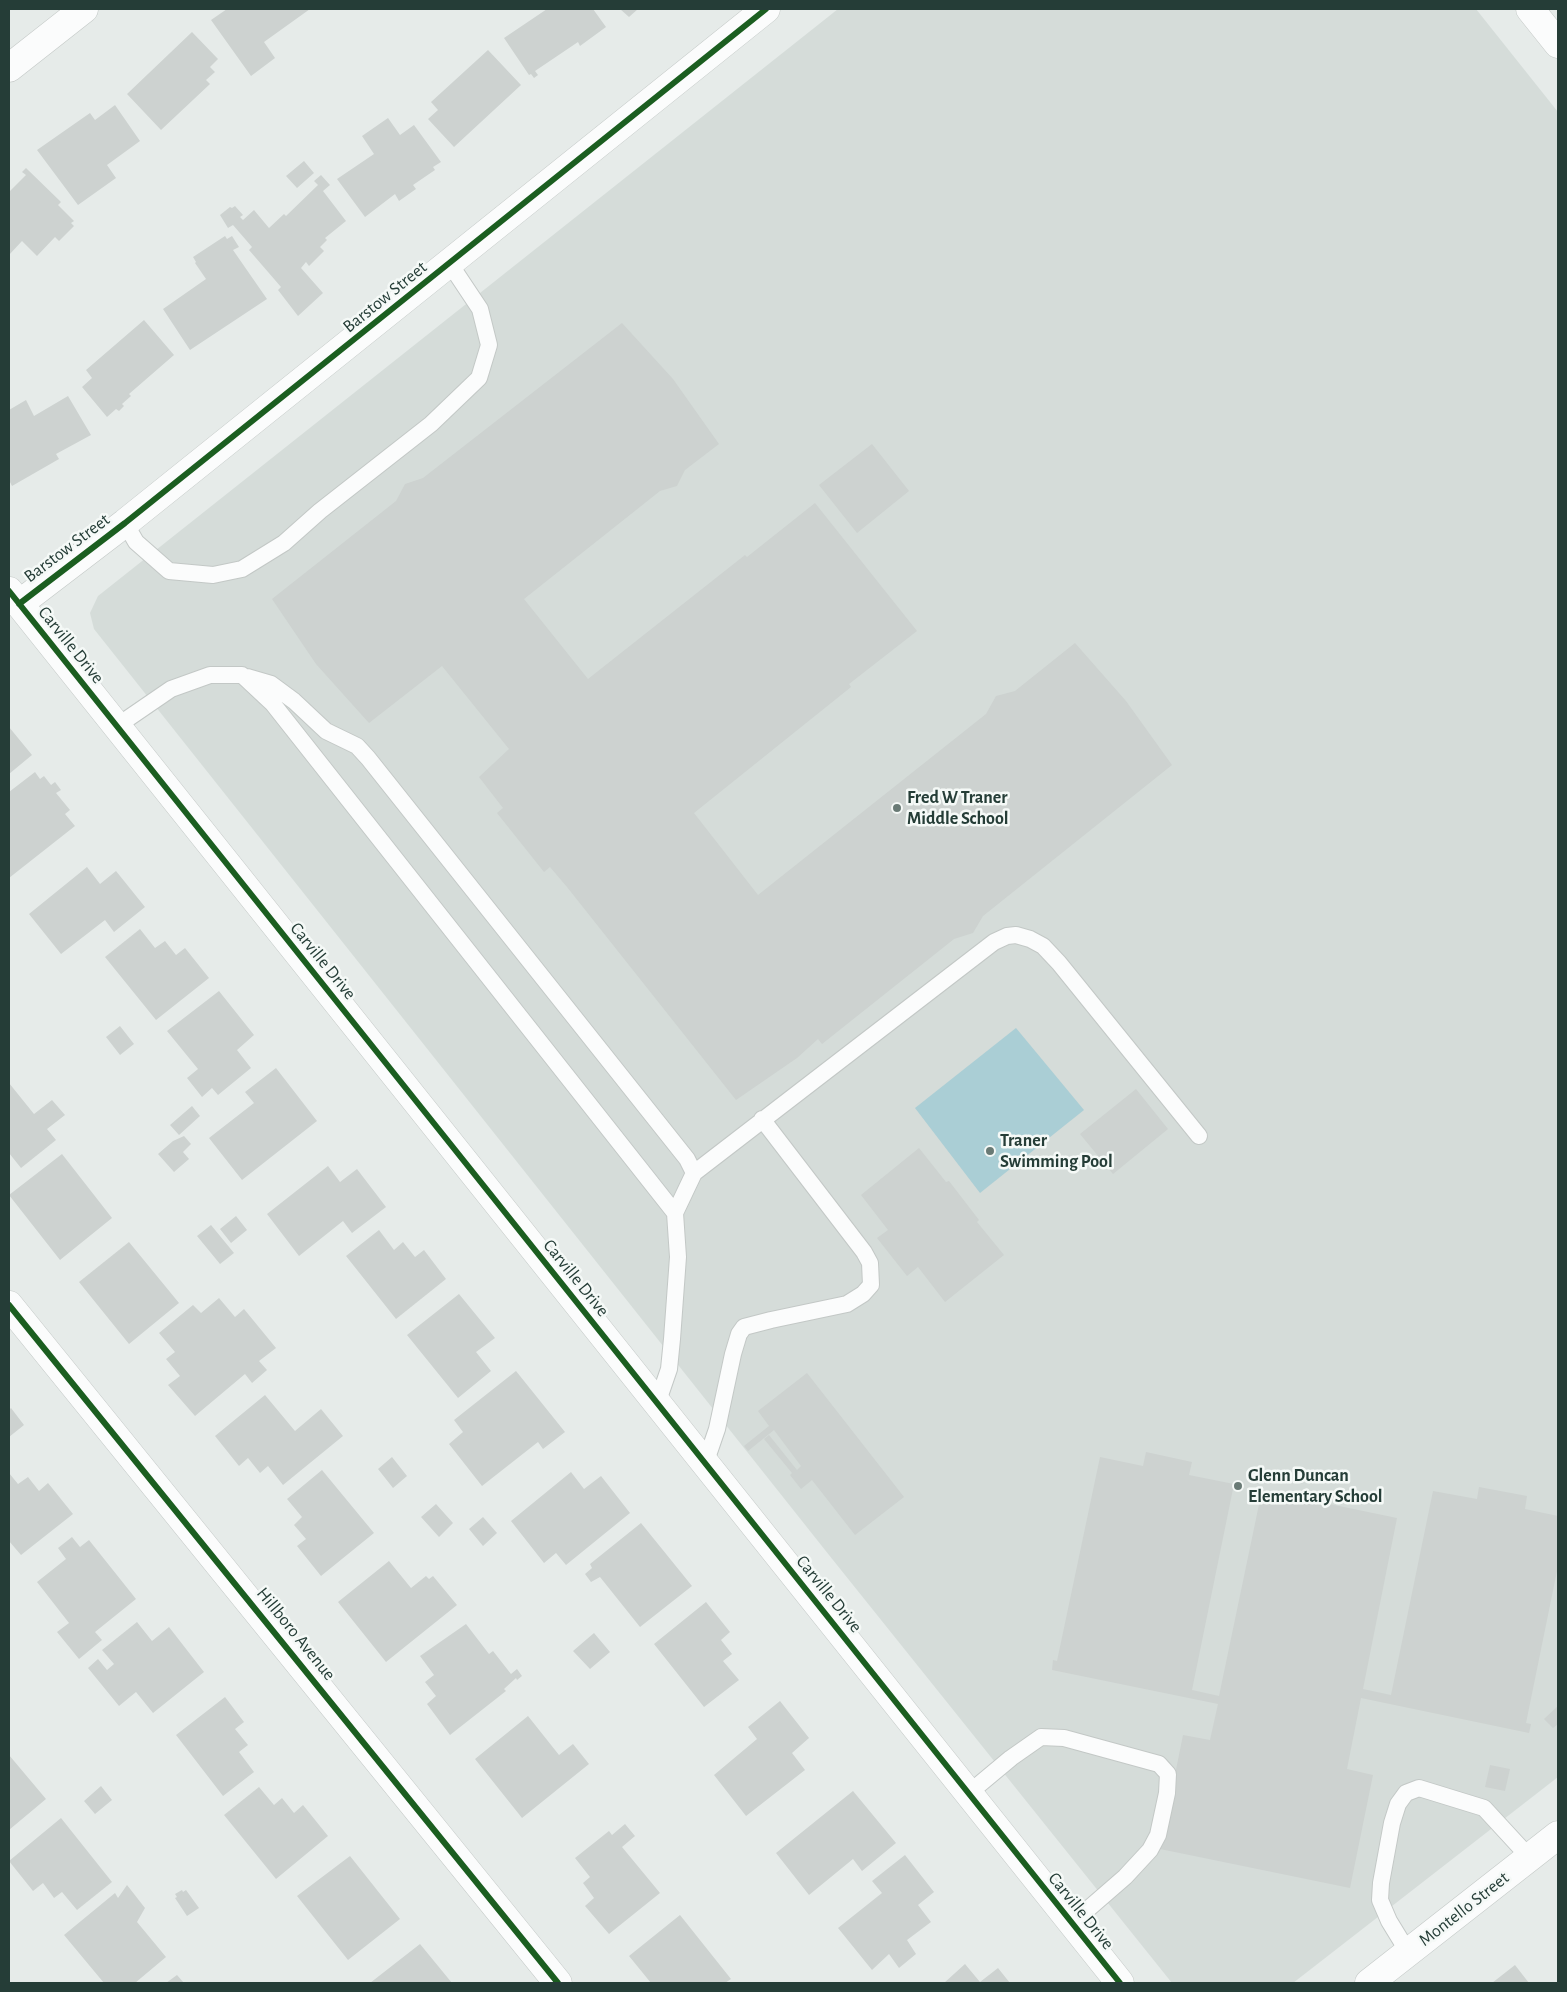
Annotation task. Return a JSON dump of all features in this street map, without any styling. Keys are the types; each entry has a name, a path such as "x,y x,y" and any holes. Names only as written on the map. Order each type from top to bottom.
{"street":[{"path":"9,68 84,9"},
{"name":"Barstow Street","path":"14,597 125,523 766,9"},
{"path":"1530,9 1558,44"},
{"name":"Carville Drive","path":"14,597 1120,1983"},
{"name":"Hillboro Avenue","path":"9,1305 558,1983"},
{"name":"Montello Street","path":"1369,1983 1558,1835"}],"lane":[{"path":"125,523 136,542 169,571 213,575 242,569 284,543 320,511 431,424 479,378 489,345 480,310 450,264"},
{"path":"116,726 171,688 210,675 242,675 271,684 294,701 326,730 357,746 687,1159 694,1172"},
{"path":"242,675 279,712 675,1213"},
{"path":"657,1404 669,1369 672,1339 678,1257 675,1213 694,1172 994,942 1007,936 1016,935 1030,939 1043,946 1059,963 1199,1136"},
{"path":"705,1464 717,1429 733,1354 739,1334 744,1327 847,1304 863,1294 871,1285 870,1263 864,1252 762,1119"},
{"path":"969,1794 1011,1758 1041,1737 1064,1738 1159,1764 1168,1774 1168,1793 1158,1835 1150,1850 1125,1877 1072,1923"},
{"path":"1408,1952 1389,1921 1380,1900 1381,1883 1392,1823 1398,1804 1406,1793 1419,1788 1484,1808 1530,1858"}],"shaded area":[{"name":"Fred W Traner Middle School","path":"838,9 1476,9 1558,112 1558,1777 1293,1983 1172,1983 829,1555 94,629 90,613 98,596"}],"water":[{"name":"Traner Swimming Pool","path":"1016,1028 1084,1110 980,1193 915,1108"}],"building":[{"path":"227,9 310,9 264,42 275,58 251,76 211,20"},
{"path":"547,9 593,9 606,27 580,46 578,42 535,71 538,75 534,78 531,74 529,75 504,38"},
{"path":"620,9 638,9 629,17"},
{"path":"192,32 218,59 210,67 215,72 206,80 210,84 161,130 127,94"},
{"path":"488,50 521,85 454,147 428,119 438,110 431,102"},
{"path":"115,105 140,141 107,165 116,178 78,205 37,150 90,113 95,120"},
{"path":"388,118 400,135 414,125 441,162 433,167 435,170 413,185 416,189 399,201 395,194 365,217 337,179 374,154 362,136"},
{"path":"304,161 314,173 297,188 286,176"},
{"path":"26,168 61,202 58,205 74,221 71,223 74,226 59,241 55,237 37,256 22,241 9,255 9,190 26,175 22,172"},
{"path":"321,175 330,185 323,191 346,221 325,238 327,240 320,247 324,251 309,266 306,262 301,268 323,293 298,316 278,290 281,287 249,250 252,247 233,225 228,228 220,215 230,207 235,206 243,215 240,217 243,220 254,210 269,228 284,214 286,216 318,185 314,181"},
{"path":"225,236 227,239 232,236 239,247 233,250 267,299 190,350 163,309 206,279 193,257"},
{"path":"144,320 174,355 129,394 131,396 122,404 124,406 119,411 116,409 107,417 82,387 92,378 86,370"},
{"path":"622,323 673,379 719,444 685,470 677,486 660,491 524,599 588,679 745,555 747,557 815,503 917,631 849,684 851,687 694,813 758,895 986,714 996,696 1015,691 1075,643 1126,701 1172,765 983,916 973,933 954,939 822,1044 818,1039 797,1058 736,1100 567,887 550,867 544,872 497,813 503,808 479,777 509,749 442,666 369,723 316,664 272,599 396,501 405,484 423,478"},
{"path":"68,396 91,435 56,454 59,459 12,486 9,480 9,410 26,400 34,416"},
{"path":"872,444 909,491 857,533 819,485"},
{"path":"9,727 32,755 9,774"},
{"path":"35,772 40,779 44,776 51,785 55,782 61,790 56,793 70,810 65,814 75,826 9,878 9,792"},
{"path":"87,867 100,884 116,871 145,907 114,932 105,920 61,954 29,914"},
{"path":"140,929 155,948 165,941 176,955 185,948 209,978 156,1020 105,957"},
{"path":"219,991 254,1035 237,1050 251,1068 218,1095 212,1088 202,1097 187,1078 198,1069 167,1031"},
{"path":"120,1026 134,1044 120,1055 106,1037"},
{"path":"276,1068 317,1121 242,1180 209,1138 254,1103 245,1092"},
{"path":"9,1083 34,1114 52,1100 65,1115 47,1129 56,1140 21,1168 9,1153"},
{"path":"1136,1089 1168,1129 1113,1174 1080,1134"},
{"path":"192,1106 200,1116 179,1135 170,1125"},
{"path":"184,1136 191,1144 183,1152 189,1159 174,1172 158,1154 173,1141"},
{"path":"919,1148 946,1182 949,1181 979,1220 977,1222 1004,1255 945,1302 918,1267 907,1276 877,1238 888,1230 861,1195"},
{"path":"62,1154 112,1218 60,1260 9,1195"},
{"path":"328,1166 340,1182 357,1169 386,1207 352,1233 343,1221 299,1256 267,1214"},
{"path":"236,1216 247,1230 231,1243 220,1229"},
{"path":"211,1225 234,1253 220,1264 197,1236"},
{"path":"379,1230 394,1250 403,1242 415,1257 424,1250 446,1279 396,1319 346,1256"},
{"path":"129,1242 179,1303 129,1344 79,1282"},
{"path":"459,1294 495,1338 476,1352 491,1371 458,1398 407,1335"},
{"path":"219,1298 235,1317 244,1309 276,1348 259,1361 267,1370 252,1383 245,1374 195,1416 168,1385 180,1376 166,1359 175,1352 159,1333 193,1305 201,1313"},
{"path":"516,1371 565,1432 543,1449 538,1442 482,1486 449,1444 463,1432 454,1420"},
{"path":"807,1373 904,1497 855,1535 812,1480 801,1489 790,1475 792,1473 764,1439 769,1435 797,1470 801,1466 774,1430 748,1451 744,1446 769,1426 758,1411"},
{"path":"265,1395 295,1431 321,1409 343,1436 283,1485 268,1466 260,1473 248,1458 239,1466 215,1436"},
{"path":"11,1408 24,1425 9,1437 9,1410"},
{"path":"1146,1452 1192,1462 1189,1475 1234,1484 1192,1690 1219,1696 1262,1490 1397,1518 1363,1689 1391,1695 1433,1491 1477,1499 1479,1487 1527,1496 1525,1509 1558,1516 1558,1566 1526,1723 1531,1724 1529,1733 1361,1698 1347,1769 1373,1775 1350,1888 1160,1849 1183,1735 1210,1740 1218,1704 1052,1670 1053,1660 1057,1661 1100,1457 1143,1466"},
{"path":"392,1457 407,1476 393,1488 378,1469"},
{"path":"322,1470 374,1533 321,1576 297,1546 306,1539 294,1525 302,1517 287,1499"},
{"path":"571,1472 584,1489 601,1476 630,1513 566,1565 556,1553 544,1563 511,1521"},
{"path":"9,1473 18,1484 28,1477 39,1491 48,1483 73,1514 21,1555 9,1541"},
{"path":"436,1504 453,1523 439,1537 421,1517"},
{"path":"483,1517 497,1533 483,1546 469,1529"},
{"path":"641,1523 692,1586 640,1627 600,1577 591,1582 585,1574 592,1568 590,1564"},
{"path":"72,1537 80,1547 89,1540 136,1599 95,1632 102,1640 79,1659 57,1632 69,1623 37,1582 66,1559 58,1548"},
{"path":"389,1561 411,1588 426,1576 429,1579 433,1576 457,1605 386,1662 338,1602"},
{"path":"706,1602 730,1632 721,1640 732,1654 723,1661 739,1680 704,1707 654,1644"},
{"path":"137,1622 152,1641 169,1627 204,1672 153,1713 136,1692 119,1706 88,1668 98,1659 107,1670 114,1664 102,1650"},
{"path":"466,1624 489,1654 493,1651 511,1674 517,1669 522,1676 517,1680 516,1678 504,1689 506,1691 450,1735 427,1704 436,1696 425,1682 434,1675 420,1656"},
{"path":"594,1633 610,1652 590,1669 573,1651"},
{"path":"225,1697 244,1722 235,1729 248,1745 239,1752 254,1772 223,1796 176,1735"},
{"path":"780,1701 809,1738 792,1753 805,1770 746,1816 714,1775 757,1739 748,1727"},
{"path":"1558,1706 1558,1724 1553,1728 1544,1719"},
{"path":"528,1716 559,1755 573,1744 589,1764 522,1818 475,1759"},
{"path":"9,1755 46,1799 9,1830"},
{"path":"1490,1765 1510,1769 1505,1791 1485,1787"},
{"path":"101,1786 112,1800 95,1814 84,1801"},
{"path":"259,1787 274,1805 282,1798 294,1813 303,1805 328,1836 276,1879 224,1815"},
{"path":"853,1791 896,1843 862,1871 853,1859 809,1895 776,1853"},
{"path":"61,1818 112,1882 77,1910 62,1892 54,1898 43,1883 33,1891 9,1861"},
{"path":"625,1824 635,1836 622,1847 660,1893 609,1934 585,1906 594,1898 583,1883 590,1877 575,1858 609,1831 612,1835"},
{"path":"905,1855 934,1892 918,1905 931,1922 907,1940 916,1954 899,1968 889,1954 872,1970 838,1928 882,1893 872,1881"},
{"path":"350,1856 400,1919 348,1960 297,1896"},
{"path":"127,1885 145,1908 137,1922 166,1957 135,1983 104,1983 64,1935 115,1893 118,1898"},
{"path":"182,1890 183,1892 186,1890 199,1908 187,1916 175,1898 177,1897 175,1894"},
{"path":"680,1915 731,1979 725,1983 651,1983 629,1956"},
{"path":"420,1944 452,1983 370,1983"},
{"path":"965,1964 980,1982 998,1968 1010,1983 944,1983"},
{"path":"1515,1965 1529,1983 1492,1983"},
{"path":"177,1975 184,1983 166,1983"}],"cycle path":[{"path":"19,604 125,523 766,9"},
{"path":"9,591 1120,1983"},
{"path":"9,1305 558,1983"}],"place":[{"name":"Fred W Traner Middle School","path":"897,808"},
{"name":"Traner Swimming Pool","path":"990,1151"},
{"name":"Glenn Duncan Elementary School","path":"1238,1486"}]}
